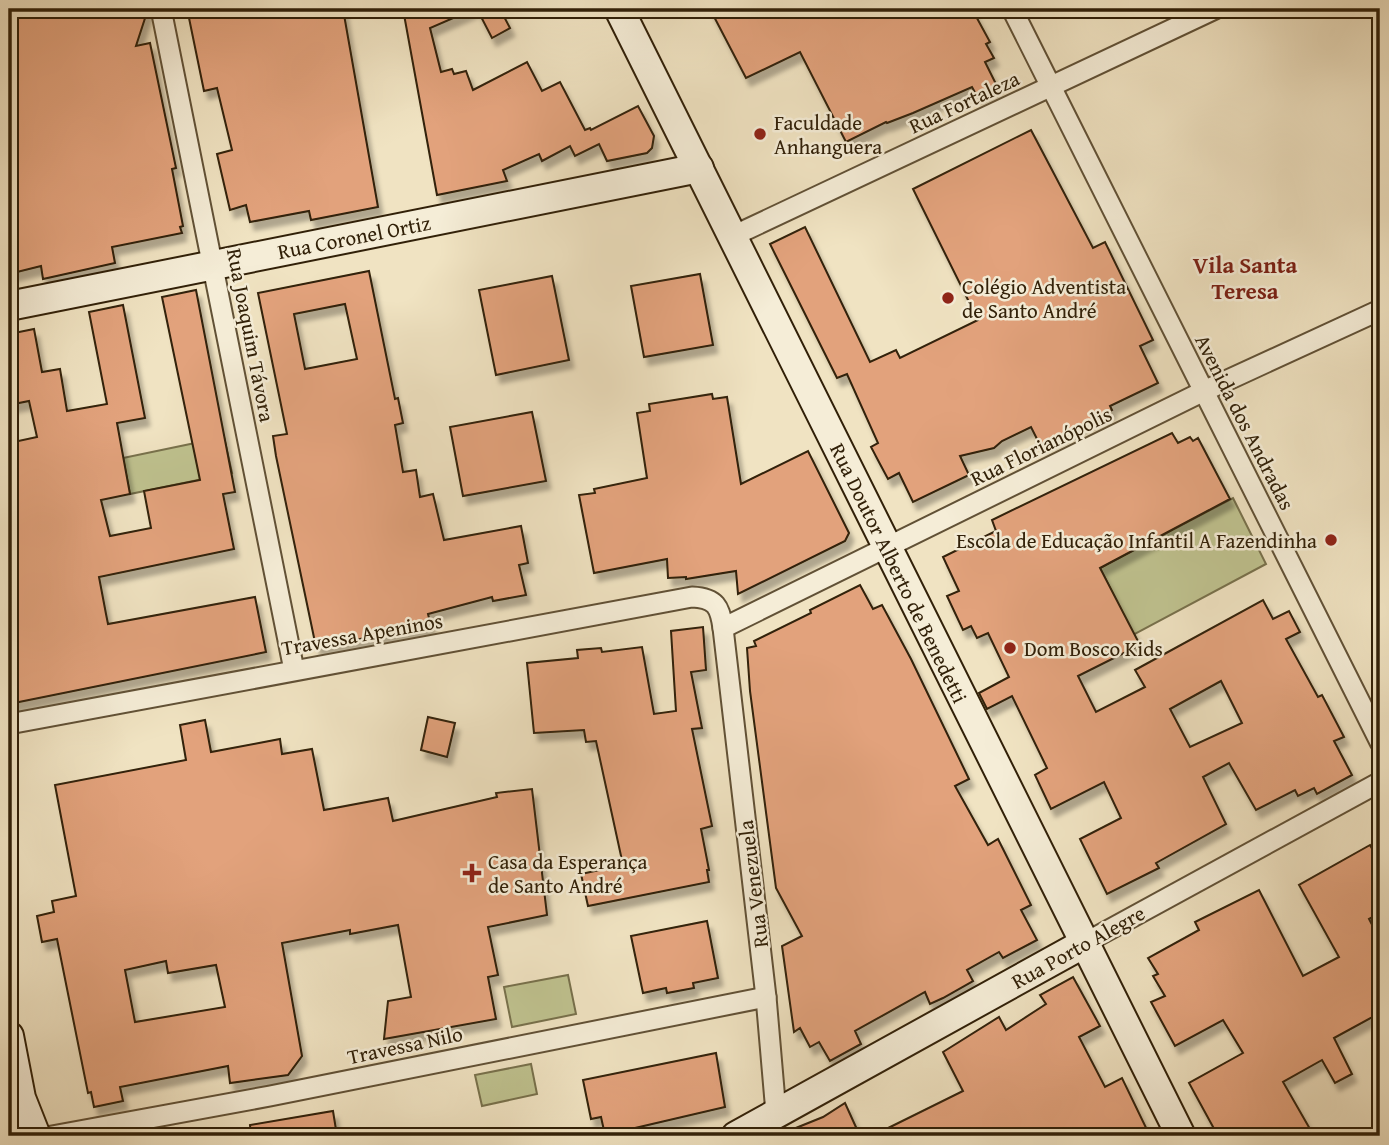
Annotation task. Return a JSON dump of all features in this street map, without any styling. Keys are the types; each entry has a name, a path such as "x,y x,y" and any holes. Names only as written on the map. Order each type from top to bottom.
{"main road":[{"name":"Rua Doutor Alberto de Benedetti","path":"619,9 1181,1136"},
{"name":"Rua Coronel Ortiz","path":"9,306 699,168"},
{"name":"Rua Porto Alegre","path":"776,1113 1083,944"},
{"path":"9,1036 21,1098 36,1136"},
{"path":"21,1098 23,1136"},
{"path":"737,1136 776,1113"}],"street":[{"name":"Rua Joaquim Távora","path":"161,9 294,670"},
{"name":"Avenida dos Andradas","path":"1012,9 1380,742"},
{"name":"Rua Fortaleza","path":"733,236 1215,9"},
{"name":"Rua Florianópolis","path":"722,619 886,547 1204,391 1380,310"},
{"name":"Travessa Apeninos","path":"9,724 692,597 706,599 722,619"},
{"name":"Rua Venezuela","path":"722,619 766,997 776,1113"},
{"name":"Rua Porto Alegre","path":"1083,944 1380,782"},
{"name":"Travessa Nilo","path":"52,1136 270,1096 766,997"}],"green space":[{"path":"224,437 232,473 130,494 123,458"},
{"path":"1233,498 1266,564 1133,635 1100,568"},
{"path":"568,975 576,1014 512,1027 504,987"},
{"path":"531,1064 537,1094 482,1106 475,1075"}],"building":[{"path":"9,9 148,9 136,46 150,43 176,168 172,169 182,233 112,247 115,263 43,279 41,266 9,274"},
{"path":"229,9 343,9 378,207 311,220 309,211 250,222 246,205 230,210 217,154 232,150 217,88 204,91 189,18"},
{"path":"403,9 474,9 430,28 441,72 452,69 454,74 466,71 473,90 527,62 542,91 560,82 585,130 591,130 638,106 654,136 652,148 647,153 607,161 599,144 575,156 570,146 542,161 539,154 503,170 507,181 437,195"},
{"path":"477,9 500,9 510,28 492,38"},
{"path":"710,9 972,9 990,42 986,44 994,58 985,62 997,86 977,96 972,87 886,122 846,142 800,52 746,78"},
{"path":"1031,130 1093,248 1105,242 1153,340 1140,346 1158,383 1110,406 1112,410 1040,445 1031,427 1002,441 994,448 960,456 969,475 913,502 899,473 888,479 871,447 878,443 847,374 837,378 770,244 805,227 870,362 896,350 900,358 978,320 913,189"},
{"path":"369,271 395,399 398,398 403,423 395,425 403,472 416,470 420,497 433,494 444,540 521,526 528,563 519,565 526,595 493,601 492,597 428,614 431,626 316,647 276,456 273,436 287,434 258,293","holes":["345,304 357,359 305,369 294,314"]},
{"path":"700,274 713,345 644,357 631,286"},
{"path":"552,276 569,360 496,375 479,290"},
{"path":"196,290 235,492 223,494 234,549 99,577 106,614 108,624 255,597 266,652 9,704 9,443 37,437 29,401 9,405 9,334 34,329 42,372 60,369 67,411 107,404 89,312 123,305 145,418 117,423 130,494 101,500 110,536 151,528 144,491 200,480 162,297"},
{"path":"712,394 713,399 727,397 741,484 808,451 849,533 845,541 738,594 736,571 686,579 668,578 667,559 594,573 579,495 595,493 594,489 647,478 637,413 650,411 649,404"},
{"path":"532,412 546,481 463,496 450,427"},
{"path":"1172,433 1178,443 1190,437 1193,441 1198,438 1230,499 1100,568 1140,645 1078,676 1096,712 1145,687 1135,670 1263,600 1273,619 1289,611 1300,632 1286,639 1318,697 1322,695 1344,737 1334,741 1352,775 1317,794 1314,788 1298,796 1295,790 1256,810 1229,763 1203,777 1226,824 1156,863 1159,868 1107,894 1080,839 1121,818 1104,782 1051,809 1035,775 1047,768 1012,696 987,709 979,693 1009,677 988,633 977,638 971,626 963,630 947,596 959,591 943,557 996,531 992,520","holes":["1221,681 1242,723 1190,747 1170,709"]},
{"path":"860,585 873,609 882,605 911,659 969,779 955,786 988,845 998,839 1031,905 1021,910 1037,940 1003,958 999,952 967,970 973,981 943,998 930,1004 925,992 855,1031 861,1044 830,1061 819,1042 810,1047 800,1028 794,1032 782,946 802,936 776,888 750,691 747,648 756,646 754,641"},
{"path":"703,627 706,670 691,672 702,728 692,729 712,826 701,829 709,882 588,906 581,874 623,865 596,741 586,742 584,730 534,733 527,663 578,658 577,650 601,648 602,652 642,647 654,714 676,711 671,631"},
{"path":"428,717 455,723 447,757 421,750"},
{"path":"205,720 211,752 280,739 282,754 312,749 324,810 388,798 393,821 497,797 496,793 532,789 547,915 488,927 498,975 488,977 496,1019 384,1039 388,1001 411,997 398,925 350,934 350,930 282,943 302,1056 288,1075 230,1083 228,1066 120,1087 123,1101 94,1107 91,1092 88,1093 57,939 42,942 37,916 54,912 52,901 76,896 55,785 186,760 180,725","holes":["166,961 168,973 216,965 225,1007 135,1022 125,970"]},
{"path":"1370,845 1380,863 1380,913 1369,919 1380,940 1380,1013 1334,1038 1352,1074 1335,1083 1322,1060 1283,1082 1314,1136 1218,1136 1189,1083 1243,1053 1223,1020 1175,1046 1151,1002 1165,996 1153,976 1158,974 1148,958 1199,930 1195,922 1259,890 1303,976 1339,957 1299,885"},
{"path":"707,921 718,978 693,983 694,988 667,993 666,988 643,993 631,936"},
{"path":"1073,977 1100,1026 1079,1037 1105,1087 1122,1078 1150,1136 872,1136 963,1091 943,1052 999,1017 1006,1030 1046,1004 1040,995"},
{"path":"716,1053 725,1107 605,1135 601,1117 591,1119 583,1080"},
{"path":"845,1103 860,1136 776,1136 823,1117"},
{"path":"333,1111 337,1136 251,1136 250,1125"}],"place":[{"name":"Faculdade Anhanguera","path":"760,134"},
{"name":"Colégio Adventista de Santo André","path":"948,298"},
{"name":"Escola de Educação Infantil A Fazendinha","path":"1331,540"},
{"name":"Dom Bosco Kids","path":"1010,648"},
{"name":"Casa da Esperança de Santo André","path":"472,873"}],"district":[{"name":"Vila Santa Teresa","path":"1245,277"}]}
